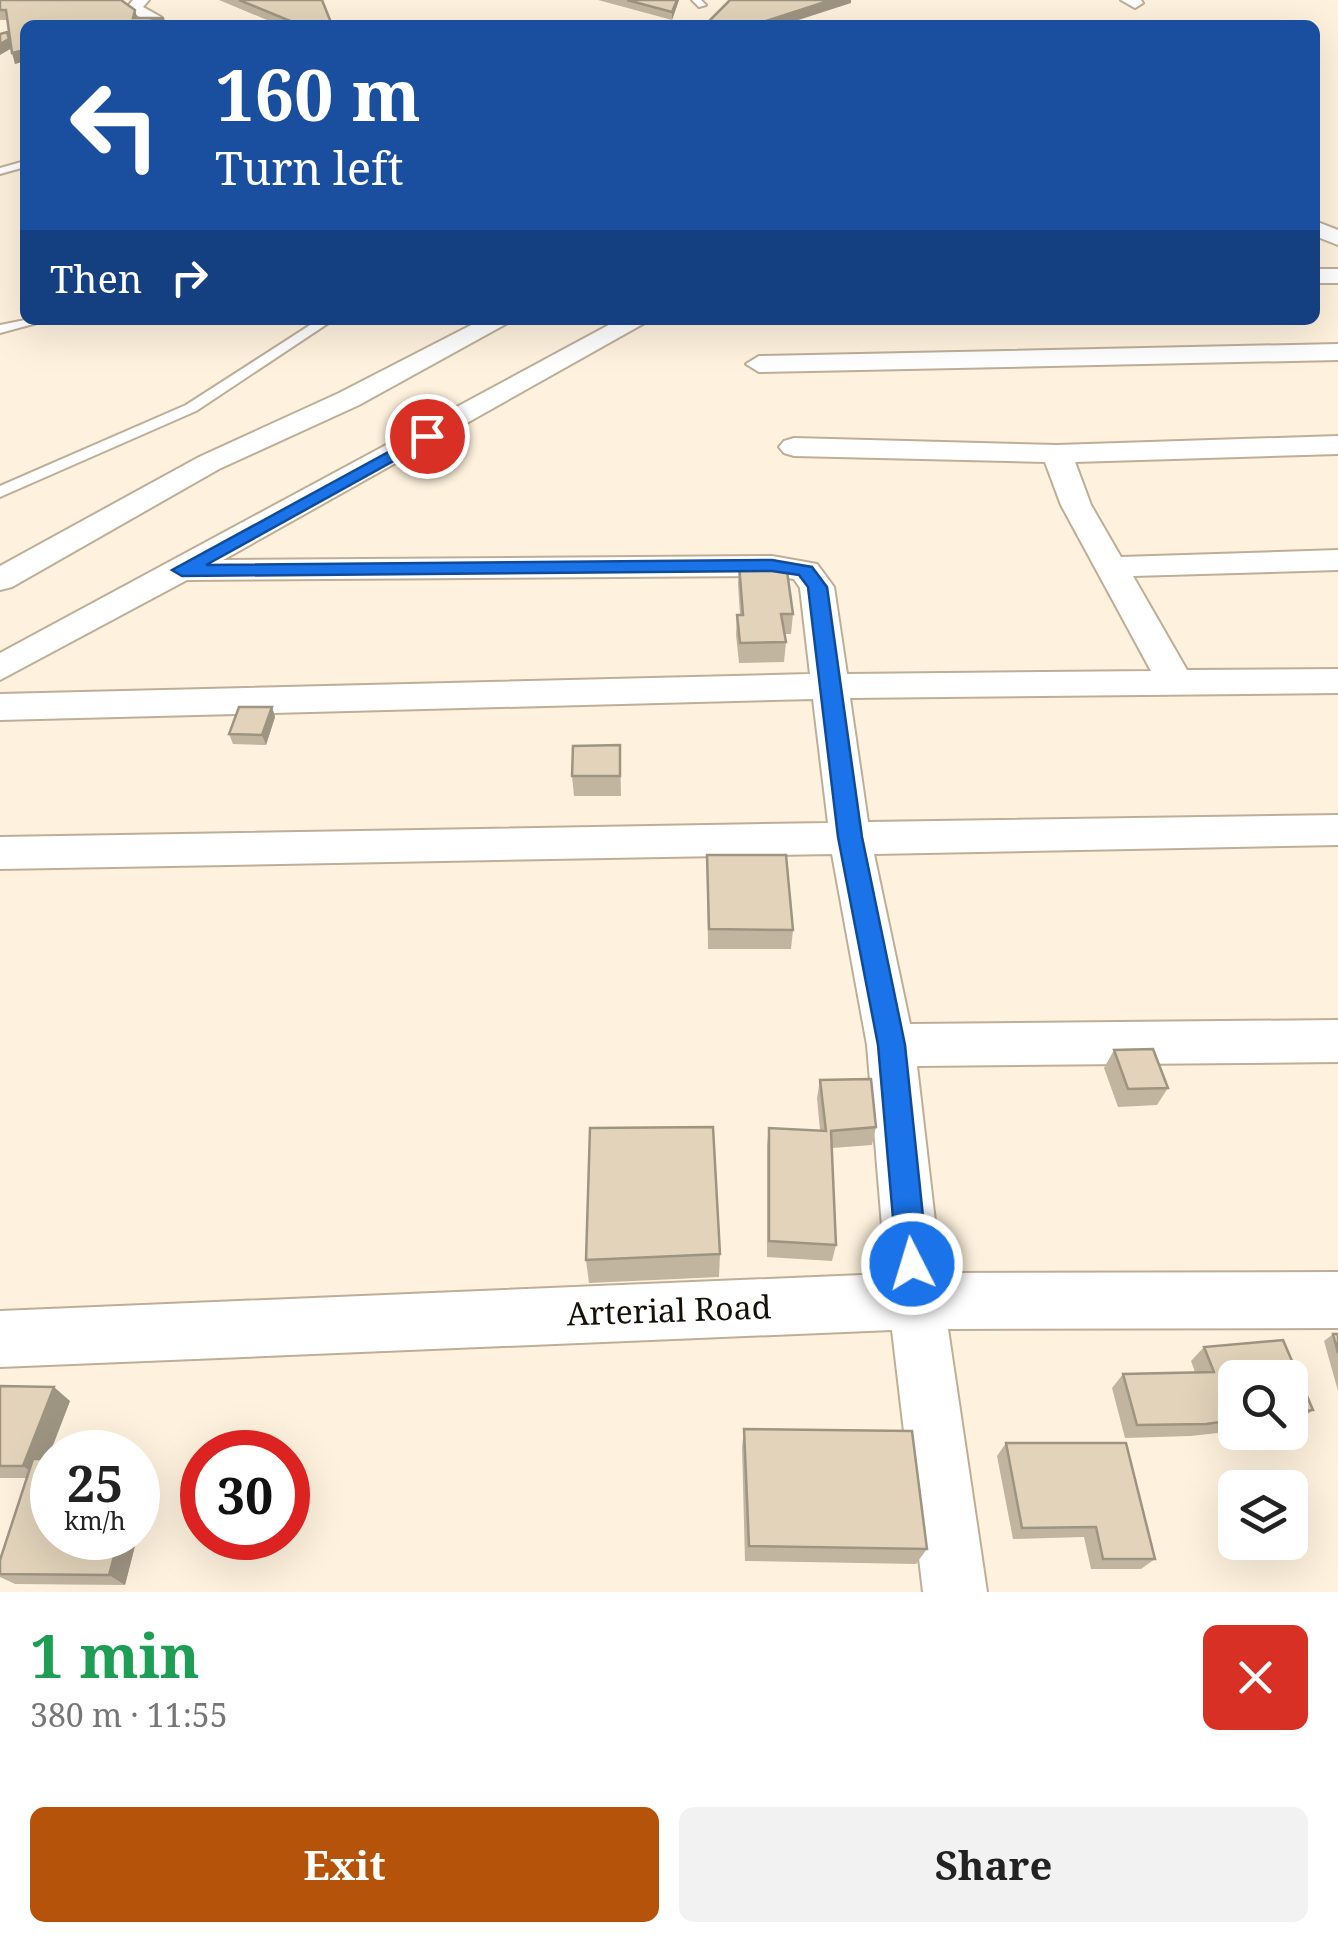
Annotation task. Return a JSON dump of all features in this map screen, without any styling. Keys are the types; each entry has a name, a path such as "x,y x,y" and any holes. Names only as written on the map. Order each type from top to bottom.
{"street":[{"path":"140,0 134,8 155,20"},
{"path":"0,580 210,463 349,399 490,325"},
{"path":"0,668 628,325"},
{"path":"759,364 1338,352"},
{"path":"794,447 1057,454 1338,446"},
{"path":"1057,454 1076,504 1176,683"},
{"path":"1112,566 1338,560"},
{"path":"182,570 772,566 806,571 817,587 850,837 891,1045 916,1301 955,1592"},
{"path":"0,707 828,686 1338,681"},
{"path":"0,853 1338,830"},
{"path":"891,1045 1338,1041"},
{"name":"Arterial Road","path":"0,1339 916,1301 1338,1300"}],"lane":[{"path":"0,492 191,408 319,325"}],"building":[{"path":"0,0 121,0 135,10 133,18 164,18 20,20 20,51 12,53 6,10 0,10"},
{"path":"239,0 322,0 330,20 288,20"},
{"path":"627,0 677,0 672,12"},
{"path":"730,0 831,0 769,20 710,20"},
{"path":"7,32 9,39 0,44 0,34"},
{"path":"739,564 786,564 793,614 781,614 786,642 740,643 737,615 743,615"},
{"path":"239,707 272,707 262,735 229,734"},
{"path":"620,745 620,776 572,776 573,746"},
{"path":"707,855 786,855 793,930 709,929"},
{"path":"1153,1049 1168,1088 1128,1089 1114,1050"},
{"path":"871,1079 876,1127 831,1131 836,1245 769,1241 769,1128 826,1131 820,1080"},
{"path":"713,1127 720,1254 586,1260 590,1128"},
{"path":"1283,1340 1292,1360 1218,1360 1218,1422 1137,1425 1123,1374 1214,1372 1204,1347"},
{"path":"0,1386 54,1387 37,1430 30,1430 30,1448 23,1466 0,1466"},
{"path":"744,1429 912,1431 927,1549 749,1546"},
{"path":"1006,1443 1126,1443 1155,1559 1103,1559 1096,1527 1022,1528"},
{"path":"30,1468 30,1560 113,1560 109,1575 0,1574 0,1560"}],"route":[{"path":"427,436 182,570 772,566 806,571 817,587 850,837 891,1045 912,1264"}]}
